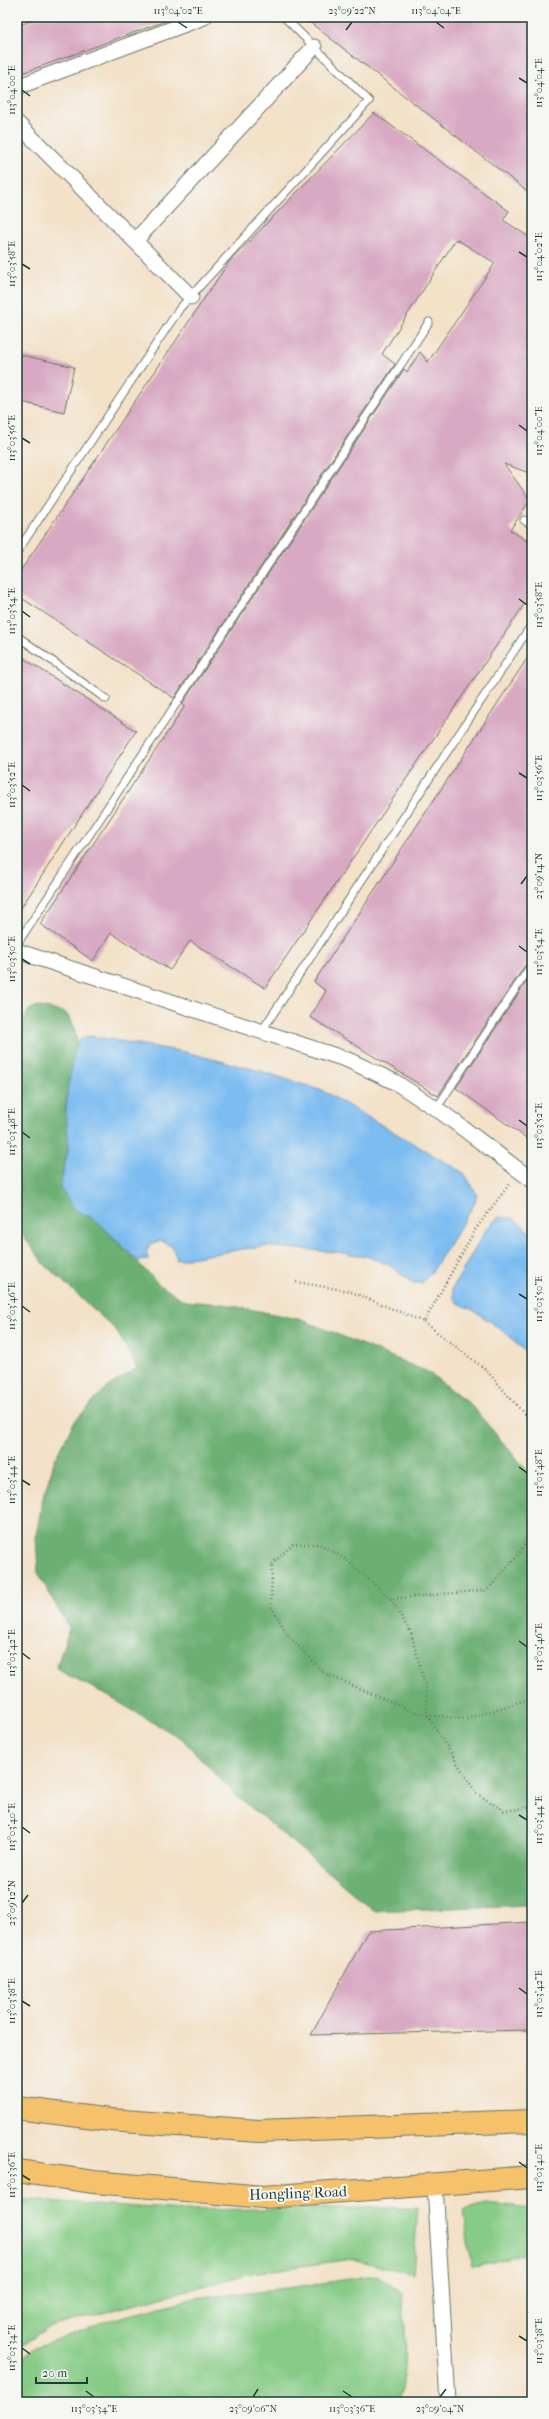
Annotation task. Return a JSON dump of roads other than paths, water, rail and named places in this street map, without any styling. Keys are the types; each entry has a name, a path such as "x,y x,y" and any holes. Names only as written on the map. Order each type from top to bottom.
{"main road":[{"path":"17,2108 110,2120 258,2131 532,2121"},
{"name":"Hongling Road","path":"17,2171 94,2182 263,2198 532,2178"}],"street":[{"path":"17,87 204,17"},
{"path":"135,241 314,47"},
{"path":"17,123 191,297"},
{"path":"17,951 348,1060 395,1082 436,1109 532,1180"},
{"path":"435,2185 448,2402"}],"lane":[{"path":"17,552 180,308 368,101 284,17"},
{"path":"17,944 429,322"},
{"path":"524,520 532,525"},
{"path":"261,1032 532,624"},
{"path":"17,636 106,700"},
{"path":"436,1109 532,964"}],"water":[{"path":"90,1036 185,1052 264,1072 323,1091 464,1173 477,1194 475,1203 432,1272 422,1283 413,1283 389,1265 366,1256 262,1246 177,1260 173,1248 161,1240 150,1244 146,1252 149,1260 138,1261 96,1220 75,1210 60,1188 69,1146 66,1112 68,1085 77,1043 82,1038"},
{"path":"499,1217 513,1218 532,1234 532,1359 505,1332 473,1310 458,1303 454,1298 452,1289 487,1228"}]}
